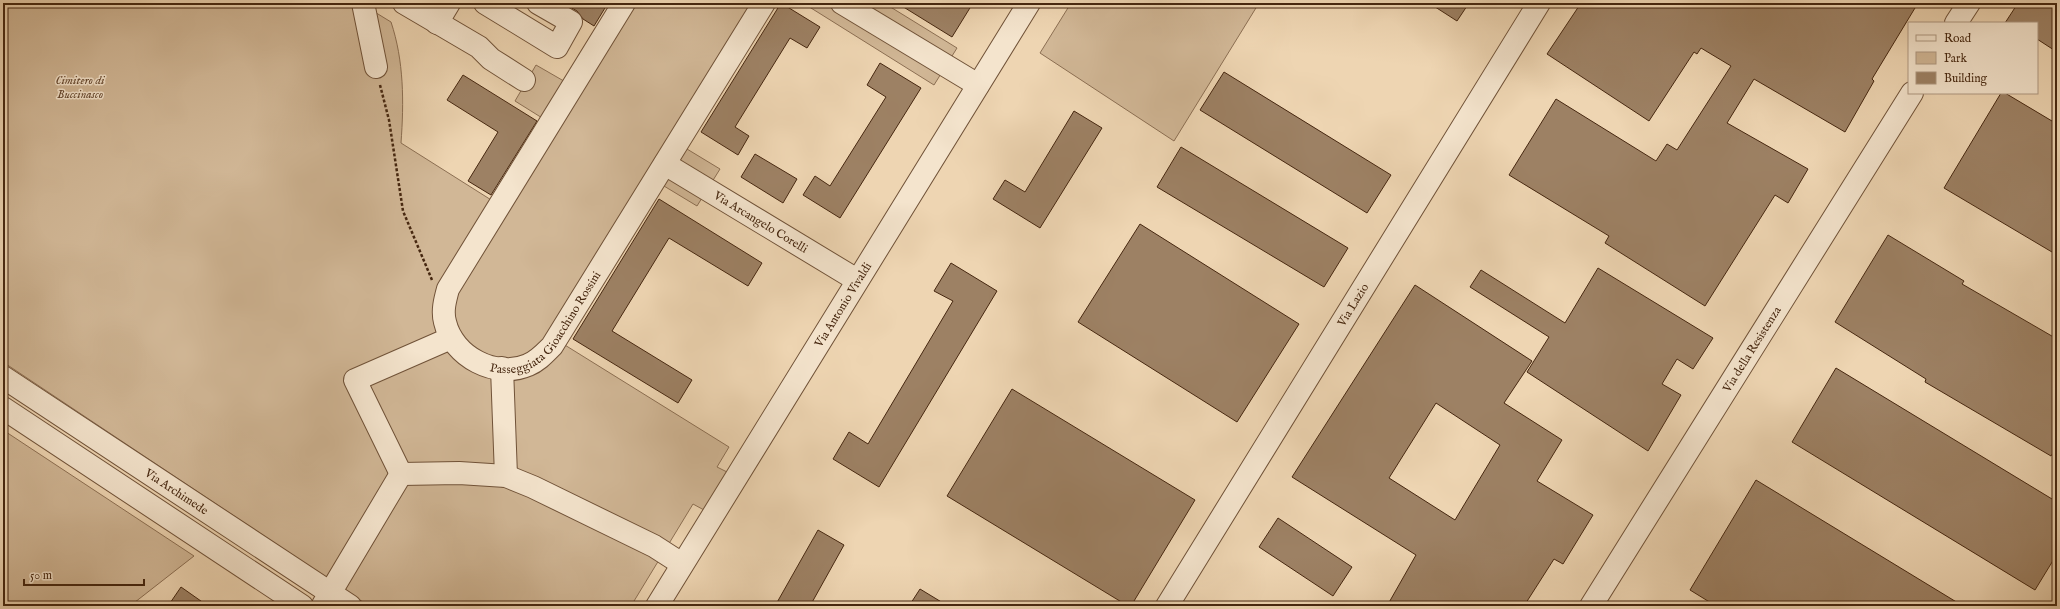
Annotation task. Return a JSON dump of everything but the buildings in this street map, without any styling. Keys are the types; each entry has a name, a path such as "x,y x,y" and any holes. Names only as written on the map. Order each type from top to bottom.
{"street":[{"path":"363,3 376,67"},
{"path":"404,3 479,47 491,59 524,80"},
{"path":"437,23 449,3"},
{"path":"485,3 519,12 557,47 571,22 538,3"},
{"name":"Passeggiata Gioacchino Rossini","path":"624,3 448,289 444,309 445,322 451,338 461,352 477,361 502,368 513,369 528,365 540,358 552,346 764,3"},
{"path":"842,3 978,85"},
{"name":"Via Antonio Vivaldi","path":"657,606 1029,3"},
{"name":"Via Lazio","path":"1167,606 1539,3"},
{"path":"1957,22 1968,3"},
{"name":"Via della Resistenza","path":"1591,606 1911,94"},
{"name":"Via Arcangelo Corelli","path":"665,164 857,280"},
{"path":"401,474 355,380 451,338"},
{"path":"502,368 506,476"},
{"name":"Via Archimede","path":"3,377 326,600 350,606"},
{"path":"3,408 302,606"},
{"path":"401,474 506,476 533,487 654,546 682,564"},
{"path":"326,600 401,474"}],"path":[{"path":"376,67 389,120 403,211 444,309"}],"green space":[{"name":"Cimitero di Buccinasco","path":"3,3 360,3 391,22 401,67 403,112 401,143 496,203 547,121 515,101 536,65 569,84 619,3 771,3 682,146 720,169 697,206 659,183 560,342 729,447 717,467 727,472 704,510 693,504 631,606 369,606 3,362"},
{"path":"803,3 884,3 957,48 934,85"},
{"path":"1071,3 1259,3 1174,141 1040,53"},
{"path":"3,430 194,556 130,606 3,606"}]}
